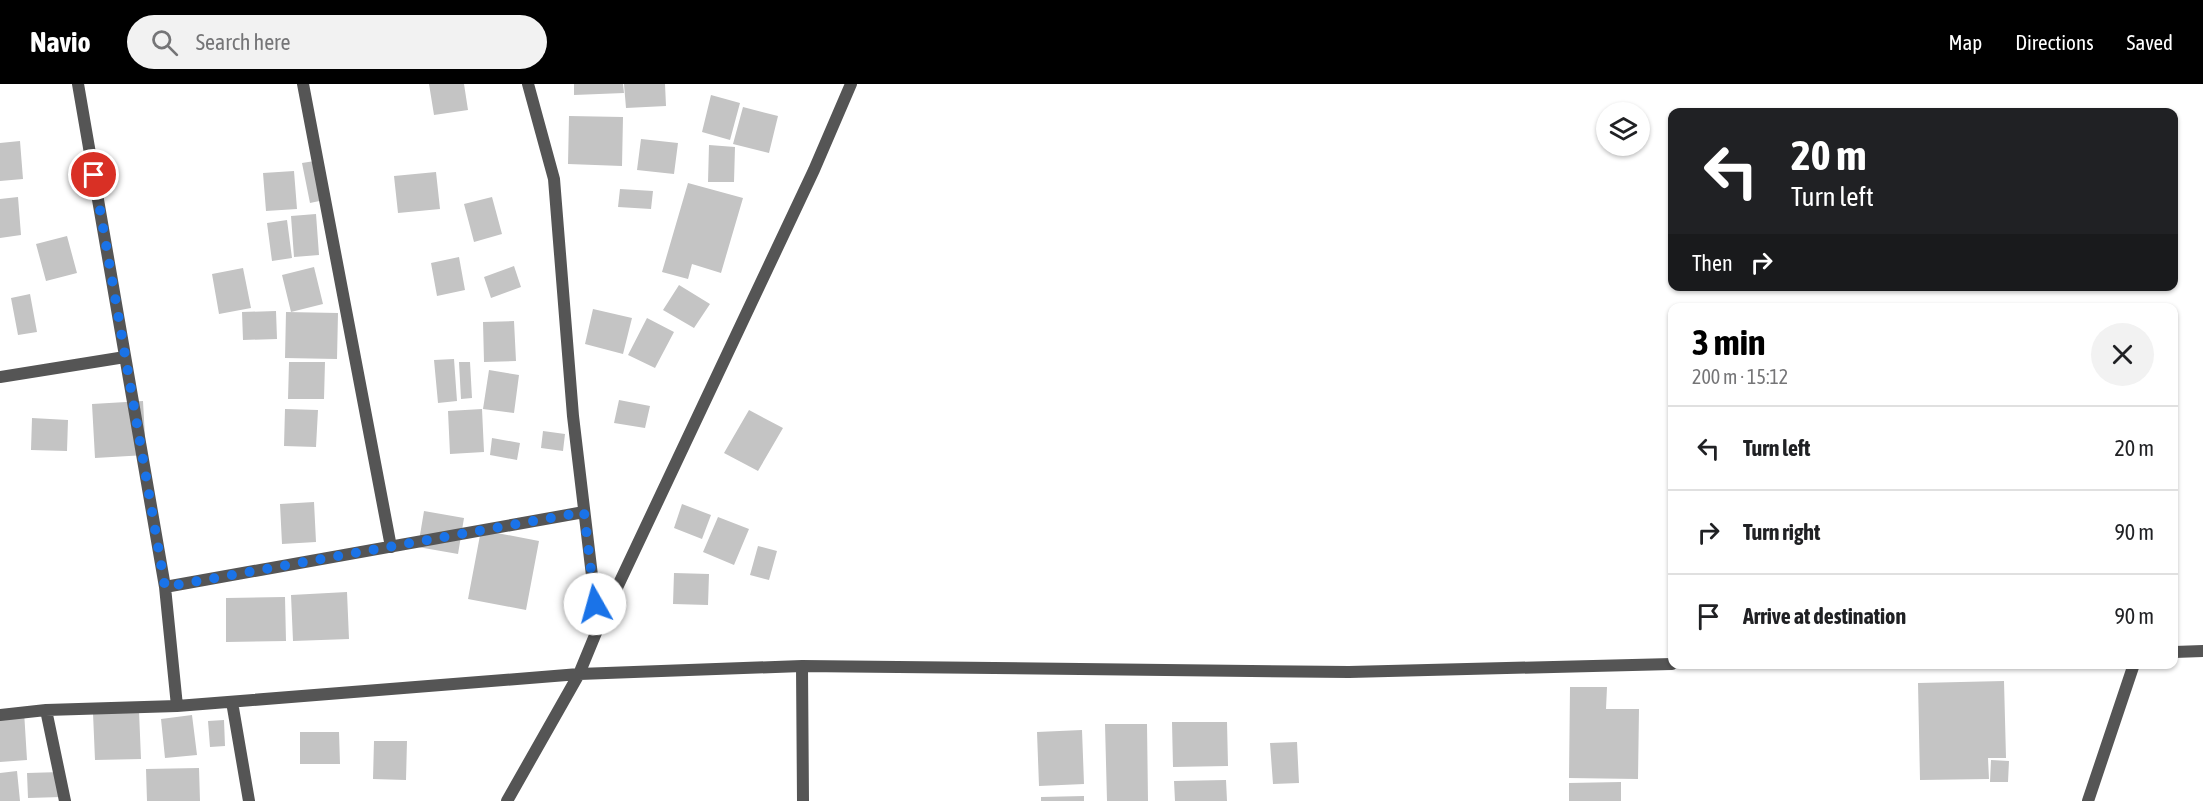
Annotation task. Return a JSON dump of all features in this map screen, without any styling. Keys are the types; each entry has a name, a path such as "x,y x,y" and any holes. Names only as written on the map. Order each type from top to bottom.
{"street":[{"path":"78,84 165,587 177,706"},
{"path":"303,84 391,547"},
{"path":"528,84 554,179 573,416 598,628"},
{"path":"507,801 579,674 598,628 809,180 851,84"},
{"path":"0,377 125,357"},
{"path":"165,587 584,512"},
{"path":"2178,652 2203,651"},
{"path":"0,715 46,710 177,706 579,674 802,666 1349,672 1668,664"},
{"path":"802,666 803,801"},
{"path":"2088,801 2132,669"},
{"path":"232,702 249,801"},
{"path":"46,710 65,801"}],"building":[{"path":"429,84 464,84 468,110 434,115"},
{"path":"574,84 623,84 624,93 574,95"},
{"path":"624,84 665,84 666,106 626,108"},
{"path":"711,95 740,103 730,140 702,132"},
{"path":"743,107 778,116 769,153 733,144"},
{"path":"569,116 623,117 622,166 568,164"},
{"path":"641,139 678,143 674,174 637,170"},
{"path":"20,141 23,179 0,181 0,143"},
{"path":"709,145 735,147 734,182 708,182"},
{"path":"321,160 329,199 310,203 302,163"},
{"path":"294,171 297,209 266,211 263,173"},
{"path":"436,172 440,209 398,213 394,176"},
{"path":"688,183 743,198 721,273 692,264 688,279 662,272"},
{"path":"620,189 653,191 651,209 618,207"},
{"path":"18,197 21,235 0,238 0,199"},
{"path":"492,197 502,234 474,242 464,204"},
{"path":"316,214 319,255 294,257 291,216"},
{"path":"287,220 292,258 272,261 267,223"},
{"path":"67,236 77,273 46,281 36,244"},
{"path":"459,257 465,290 437,296 431,263"},
{"path":"514,266 521,287 491,298 484,277"},
{"path":"314,267 323,304 291,312 282,275"},
{"path":"243,268 251,308 219,314 212,274"},
{"path":"679,285 710,304 694,328 663,310"},
{"path":"30,294 37,332 18,335 11,298"},
{"path":"593,309 632,318 623,354 585,344"},
{"path":"276,311 277,339 243,340 242,312"},
{"path":"286,312 338,313 337,359 285,358"},
{"path":"647,318 674,332 655,368 628,355"},
{"path":"514,321 516,361 484,362 483,322"},
{"path":"454,359 457,401 438,403 434,360"},
{"path":"289,362 325,362 324,399 288,399"},
{"path":"459,362 470,362 472,398 461,399"},
{"path":"489,370 519,375 514,413 483,409"},
{"path":"619,400 650,406 645,428 614,423"},
{"path":"143,401 146,455 95,458 92,404"},
{"path":"285,409 318,410 316,447 284,446"},
{"path":"482,409 484,452 450,454 448,411"},
{"path":"749,410 783,428 758,471 724,453"},
{"path":"32,418 68,420 67,451 31,450"},
{"path":"543,431 565,434 563,451 541,448"},
{"path":"492,438 520,443 517,460 490,455"},
{"path":"314,502 316,542 282,544 280,504"},
{"path":"682,504 711,515 702,539 674,528"},
{"path":"424,511 464,518 458,554 418,547"},
{"path":"718,517 749,529 734,565 703,552"},
{"path":"481,530 539,541 526,610 468,599"},
{"path":"758,546 777,551 769,580 750,575"},
{"path":"674,573 709,574 708,605 673,604"},
{"path":"347,592 349,639 293,641 291,595"},
{"path":"285,597 286,641 226,642 226,598"},
{"path":"2004,681 2006,758 1988,758 1989,779 1920,780 1918,683"},
{"path":"1570,687 1607,687 1606,709 1639,709 1638,779 1569,778"},
{"path":"24,711 27,760 0,762 0,712"},
{"path":"139,711 141,759 95,760 93,713"},
{"path":"192,715 197,755 165,758 161,719"},
{"path":"224,720 225,746 210,747 208,721"},
{"path":"1172,722 1227,722 1228,766 1173,767"},
{"path":"1105,724 1147,724 1148,801 1107,801"},
{"path":"1082,730 1084,784 1039,786 1037,732"},
{"path":"300,732 339,732 340,764 300,764"},
{"path":"374,741 407,741 406,780 373,779"},
{"path":"1297,742 1299,783 1273,784 1270,743"},
{"path":"1991,760 2009,761 2008,782 1990,782"},
{"path":"199,768 200,801 147,801 146,769"},
{"path":"17,771 20,801 0,801 0,773"},
{"path":"61,772 61,797 28,798 27,773"},
{"path":"1226,780 1227,801 1175,801 1174,781"},
{"path":"1621,782 1621,801 1569,801 1569,783"},
{"path":"1084,796 1084,801 1041,801 1041,797"}],"route":[{"path":"94,175 165,587 584,512 595,604"}]}
